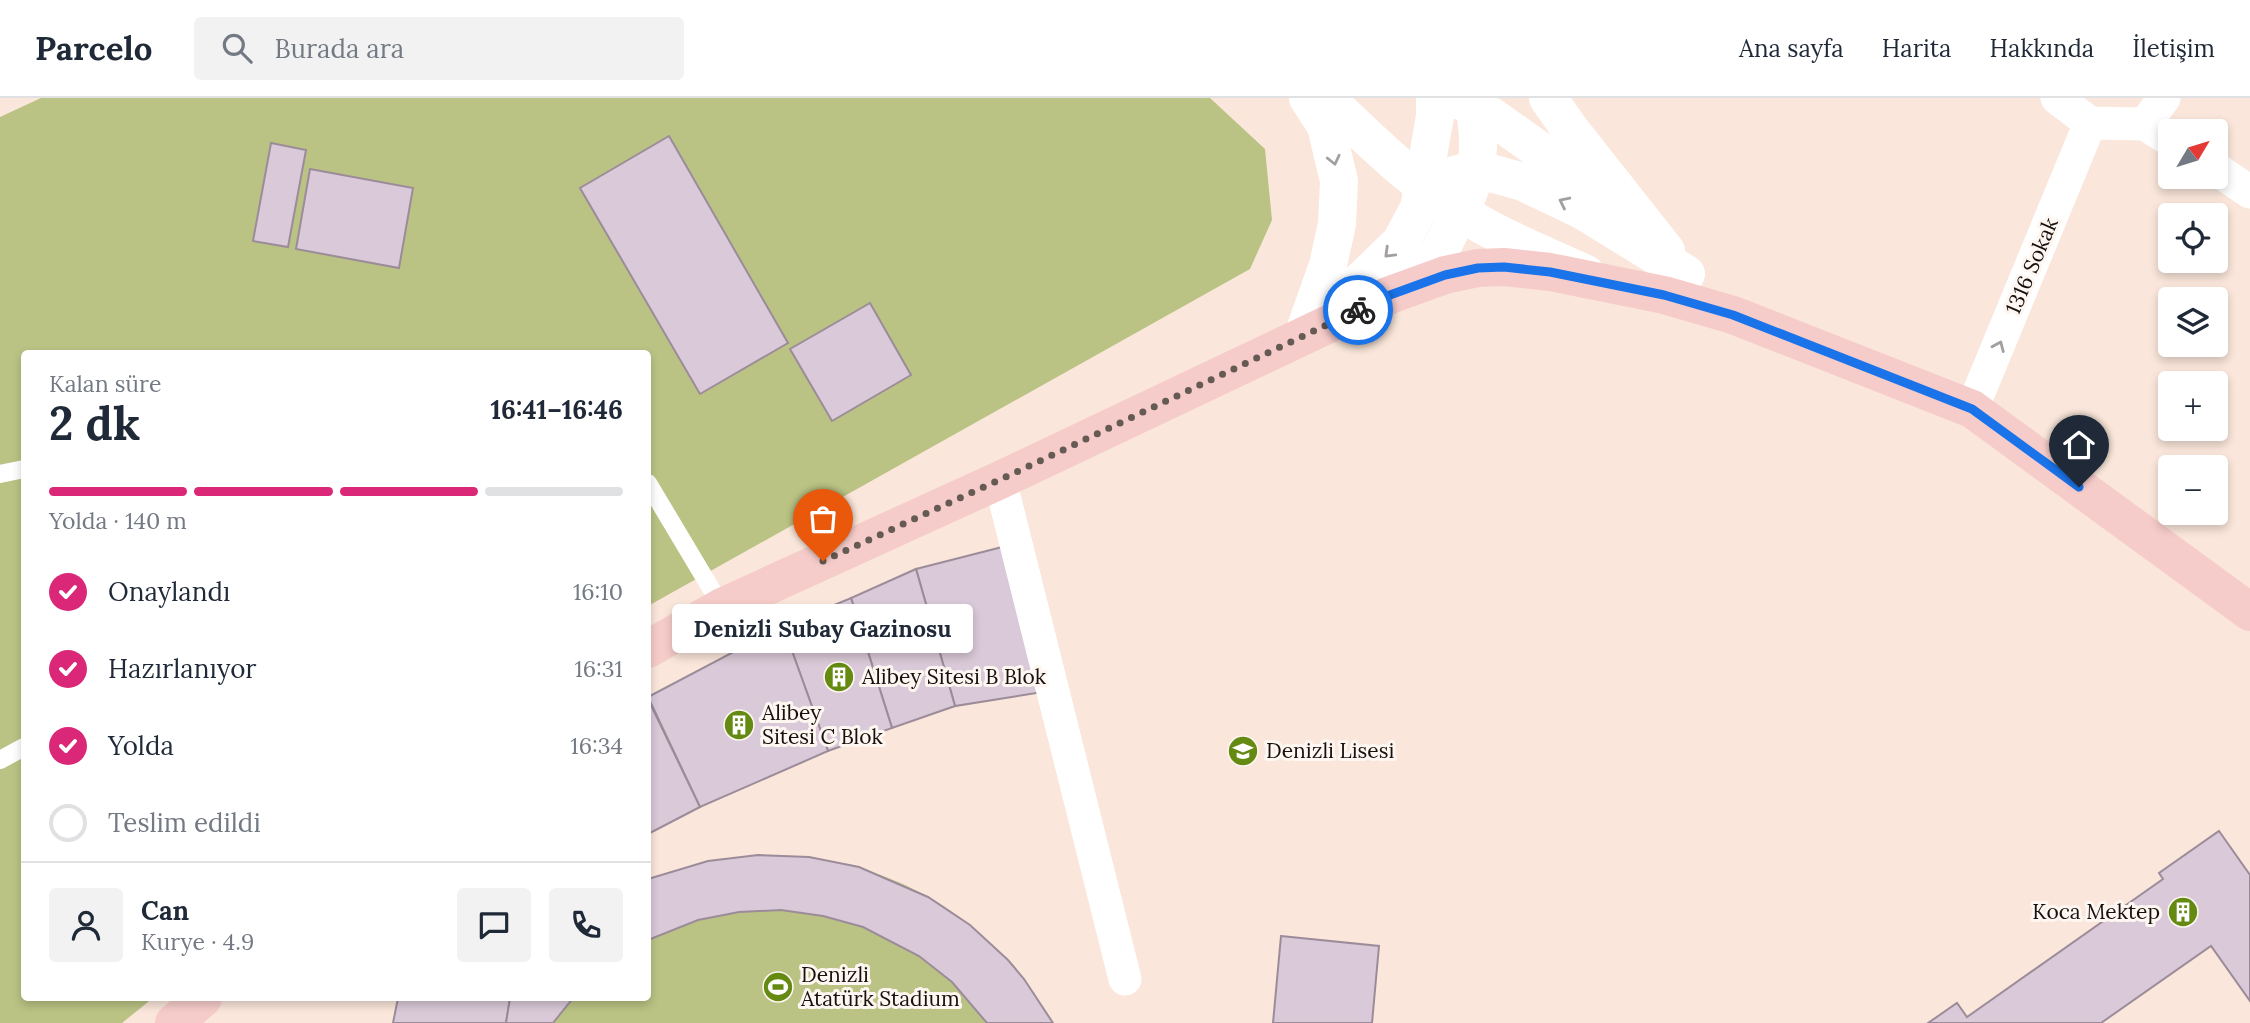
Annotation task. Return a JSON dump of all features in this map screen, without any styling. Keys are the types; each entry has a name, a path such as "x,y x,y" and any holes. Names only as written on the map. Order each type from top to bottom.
{"main road":[{"path":"651,647 722,607 1000,480 1390,295 1445,275 1478,268 1504,267 1550,272 1664,295 1733,315 1972,409 2250,612"},
{"path":"174,1023 199,1001"}],"street":[{"path":"1301,338 1328,265 1337,225 1339,181 1326,126 1308,98"},
{"path":"1326,98 1442,203 1607,284"},
{"path":"1390,295 1415,278 1435,259 1447,242 1435,98"},
{"path":"1548,98 1686,274 1733,315"},
{"path":"2057,98 2090,123 2158,121"},
{"path":"1468,102 1479,140 1476,169"},
{"path":"1468,102 1647,227"},
{"name":"1316 Sokak","path":"1972,409 2090,123"},
{"path":"1301,338 1442,203 1450,176 1476,169 1523,182 1582,210 1686,274"},
{"path":"2228,177 2250,192"},
{"path":"1000,480 1125,979"}],"lane":[{"path":"0,474 21,470"},
{"path":"651,488 722,607"},
{"path":"0,760 21,749"}],"green space":[{"path":"41,98 1210,98 1265,149 1272,220 1250,269 651,604 651,350 21,350 21,1001 149,1001 122,1023 0,1023 0,117"},
{"path":"758,855 805,858 850,866 891,879 929,897 964,921 997,950 1026,984 1053,1023 393,1023 397,1001 651,1001 651,878 708,861"}],"building":[{"path":"669,136 788,343 700,394 580,188"},
{"path":"271,143 306,150 288,247 253,241"},
{"path":"310,169 413,188 399,268 296,249"},
{"path":"870,303 911,375 832,421 790,349"},
{"path":"1010,545 1049,691 955,706 916,569"},
{"path":"916,569 955,706 892,728 851,598"},
{"name":"Alibey Sitesi B Blok","path":"851,598 892,728 828,751 783,626"},
{"name":"Alibey Sitesi C Blok","path":"783,626 828,751 700,807 651,703 651,695"},
{"path":"651,705 700,807 651,832"},
{"name":"Koca Mektep","path":"2219,831 2250,875 2250,1001 2211,946 2101,1023 1928,1023 1957,1003 1967,1017 2163,879 2159,873"},
{"path":"758,855 809,857 859,867 928,897 970,925 1008,960 1053,1023 987,1023 952,982 919,956 863,927 823,916 781,910 739,912 698,920 651,939 651,878 708,861"},
{"path":"1281,936 1379,946 1372,1023 1273,1023"},
{"path":"397,1001 510,1001 506,1023 393,1023"},
{"path":"510,1001 571,1001 553,1023 506,1023"}],"way so far":[{"path":"823,561 1358,310"}],"place":[{"name":"Denizli Subay Gazinosu","path":"823,561"},
{"name":"Alibey Sitesi B Blok","path":"839,677"},
{"name":"Alibey Sitesi C Blok","path":"739,725"},
{"name":"Denizli Lisesi","path":"1243,751"},
{"name":"Koca Mektep","path":"2183,912"},
{"name":"Denizli Atatürk Stadium","path":"778,987"}],"route":[{"path":"1358,310 1445,275 1478,268 1504,267 1550,272 1664,295 1733,315 1972,409 2079,487"}]}
